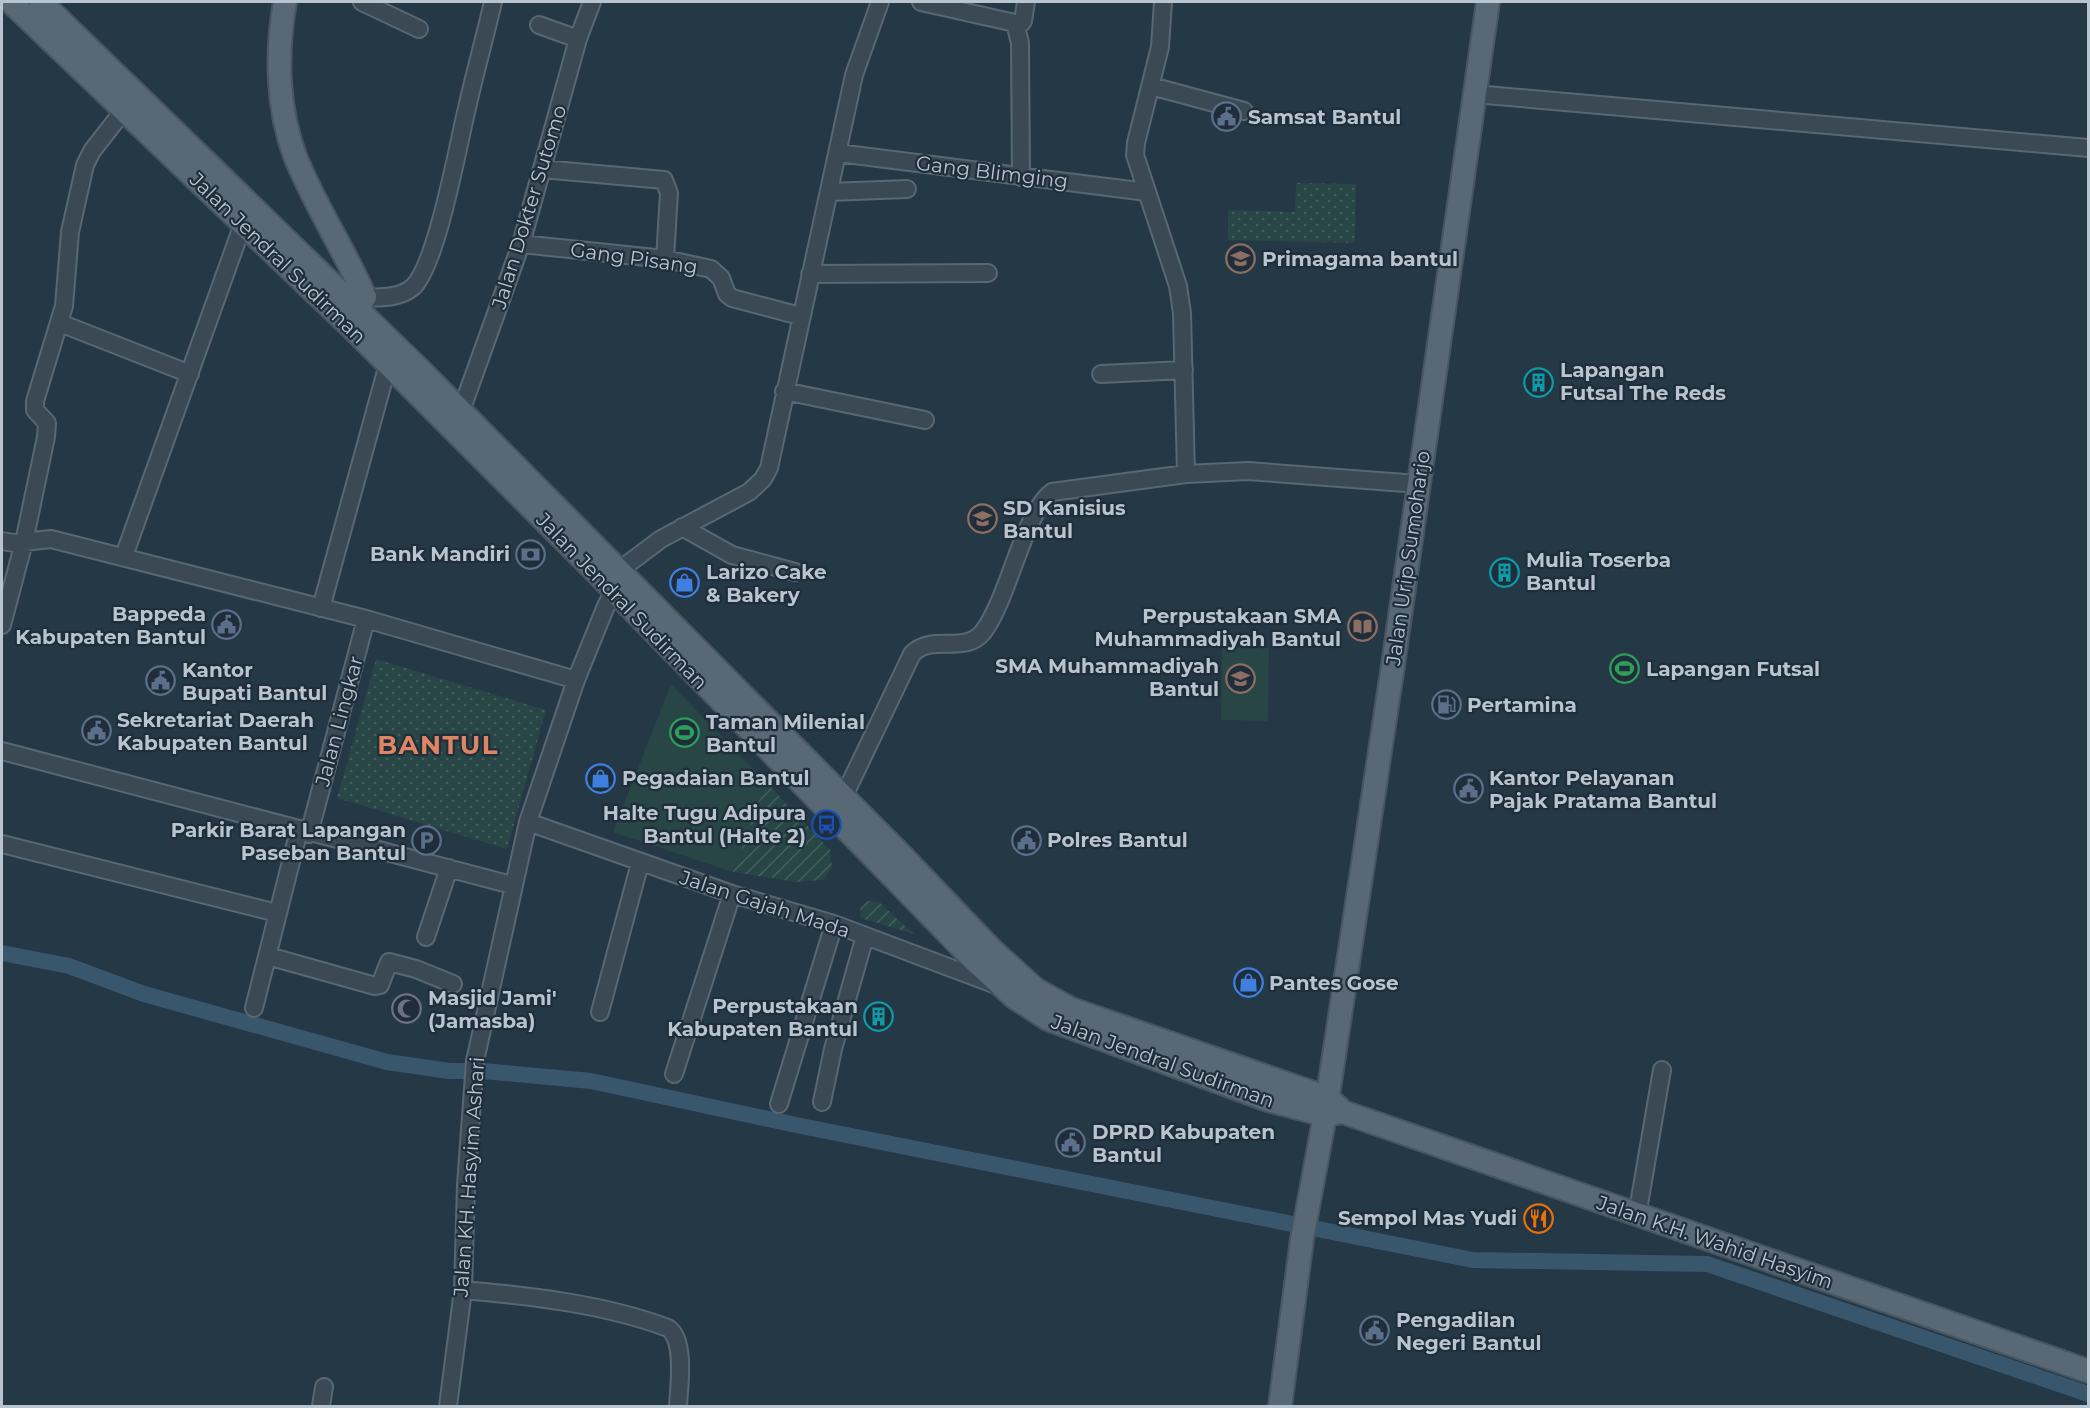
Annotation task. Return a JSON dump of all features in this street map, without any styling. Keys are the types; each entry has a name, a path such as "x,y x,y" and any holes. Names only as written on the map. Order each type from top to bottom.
{"main road":[{"name":"Jalan Jendral Sudirman","path":"11,2 81,54 360,302 618,583 1002,987 1040,1015 1088,1036 1268,1100 1332,1108"},
{"name":"Jalan Jendral Sudirman","path":"41,2 124,110 843,798 997,955 1035,989 1051,1000 1095,1018 1332,1108"},
{"path":"285,2 280,43 280,71 283,104 291,145 360,302"},
{"name":"Jalan Urip Sumoharjo","path":"1280,1407 1302,1239 1332,1108 1418,484 1488,2"},
{"name":"Jalan K.H. Wahid Hasyim","path":"1332,1108 2088,1371"}],"street":[{"path":"362,2 419,29"},
{"path":"360,302 405,292 417,281 428,261 453,170 493,2"},
{"name":"Jalan Dokter Sutomo","path":"461,411 521,244 578,39 592,2"},
{"name":"Jalan KH. Hasyim Ashari","path":"448,1407 463,1290 466,1185 474,1069 512,885 528,822 576,681 618,583 638,555 682,527 749,492 764,479 772,455 800,316 859,55 880,2"},
{"path":"921,2 1011,21 1017,28 1020,43 1021,177"},
{"path":"1017,28 1023,21 1026,2"},
{"path":"1163,2 1160,47 1135,149 1136,162 1178,286 1184,370 1186,474"},
{"path":"539,25 578,39"},
{"path":"1151,86 1244,111"},
{"path":"1475,92 1486,95 2088,148"},
{"path":"2,625 24,542 46,437 47,423 35,410 35,401 60,323 65,296 70,232 85,165 92,151 124,110"},
{"name":"Gang Blimging","path":"838,153 1147,192"},
{"path":"542,169 664,180 669,193 664,259"},
{"path":"829,192 907,189"},
{"path":"124,556 243,224"},
{"name":"Gang Pisang","path":"521,244 664,259 715,271 732,298 800,316"},
{"path":"810,274 988,273"},
{"path":"60,323 190,374"},
{"path":"321,608 388,364"},
{"path":"1101,374 1184,370"},
{"path":"784,392 925,420"},
{"path":"843,798 912,654 926,644 969,642 983,633 998,607 1036,514 1046,497 1057,491 1186,474 1248,471 1418,484"},
{"path":"682,527 732,555 795,572"},
{"path":"2,541 24,542 51,539 124,556 366,619 576,681"},
{"name":"Jalan Lingkar","path":"254,1008 277,913 304,832 366,619"},
{"path":"2,751 512,885"},
{"name":"Jalan Gajah Mada","path":"528,822 640,864 834,924 1002,987"},
{"path":"2,844 277,913"},
{"path":"600,1012 640,864"},
{"path":"426,937 449,868"},
{"path":"674,1074 732,894"},
{"path":"779,1104 834,924"},
{"path":"822,1102 833,1049 865,936"},
{"path":"268,956 375,986 380,985 389,962 416,969 453,984"},
{"path":"1637,1216 1662,1070"},
{"path":"463,1290 544,1299 600,1310 668,1329 672,1332 679,1352 678,1407"},
{"path":"321,1407 324,1387"}],"green space":[{"path":"1296,183 1356,184 1355,243 1228,240 1228,210 1295,212"},
{"path":"1222,647 1269,648 1268,721 1221,720"},
{"path":"376,659 546,710 507,849 337,798"},
{"name":"Taman Milenial Bantul","path":"671,684 766,782 733,872 613,832"},
{"path":"766,782 830,850 832,867 823,880 796,882 733,872"},
{"path":"868,901 879,902 914,934 861,918 860,908"}],"waterway":[{"path":"2,953 69,966 144,994 387,1062 449,1071 483,1071 591,1081 801,1126 1473,1260 1707,1264 2088,1394"}],"place":[{"name":"Samsat Bantul","path":"1227,117"},
{"name":"Primagama bantul","path":"1241,259"},
{"name":"Lapangan Futsal The Reds","path":"1539,382"},
{"name":"SD Kanisius Bantul","path":"982,519"},
{"name":"Bank Mandiri","path":"531,554"},
{"name":"Mulia Toserba Bantul","path":"1505,572"},
{"name":"Larizo Cake & Bakery","path":"685,583"},
{"name":"Bappeda Kabupaten Bantul","path":"227,625"},
{"name":"Perpustakaan SMA Muhammadiyah Bantul","path":"1362,627"},
{"name":"Lapangan Futsal","path":"1625,669"},
{"name":"SMA Muhammadiyah Bantul","path":"1240,678"},
{"name":"Kantor Bupati Bantul","path":"161,681"},
{"name":"Pertamina","path":"1446,705"},
{"name":"Sekretariat Daerah Kabupaten Bantul","path":"96,731"},
{"name":"Taman Milenial Bantul","path":"685,733"},
{"name":"Pegadaian Bantul","path":"601,778"},
{"name":"Kantor Pelayanan Pajak Pratama Bantul","path":"1468,789"},
{"name":"Halte Tugu Adipura Bantul (Halte 2)","path":"827,824"},
{"name":"Polres Bantul","path":"1026,840"},
{"name":"Parkir Barat Lapangan Paseban Bantul","path":"427,841"},
{"name":"Pantes Gose","path":"1248,983"},
{"name":"Masjid Jami' (Jamasba)","path":"407,1009"},
{"name":"Perpustakaan Kabupaten Bantul","path":"879,1017"},
{"name":"DPRD Kabupaten Bantul","path":"1071,1143"},
{"name":"Sempol Mas Yudi","path":"1538,1218"},
{"name":"Pengadilan Negeri Bantul","path":"1375,1331"}],"district":[{"name":"BANTUL","path":"438,745"}]}
